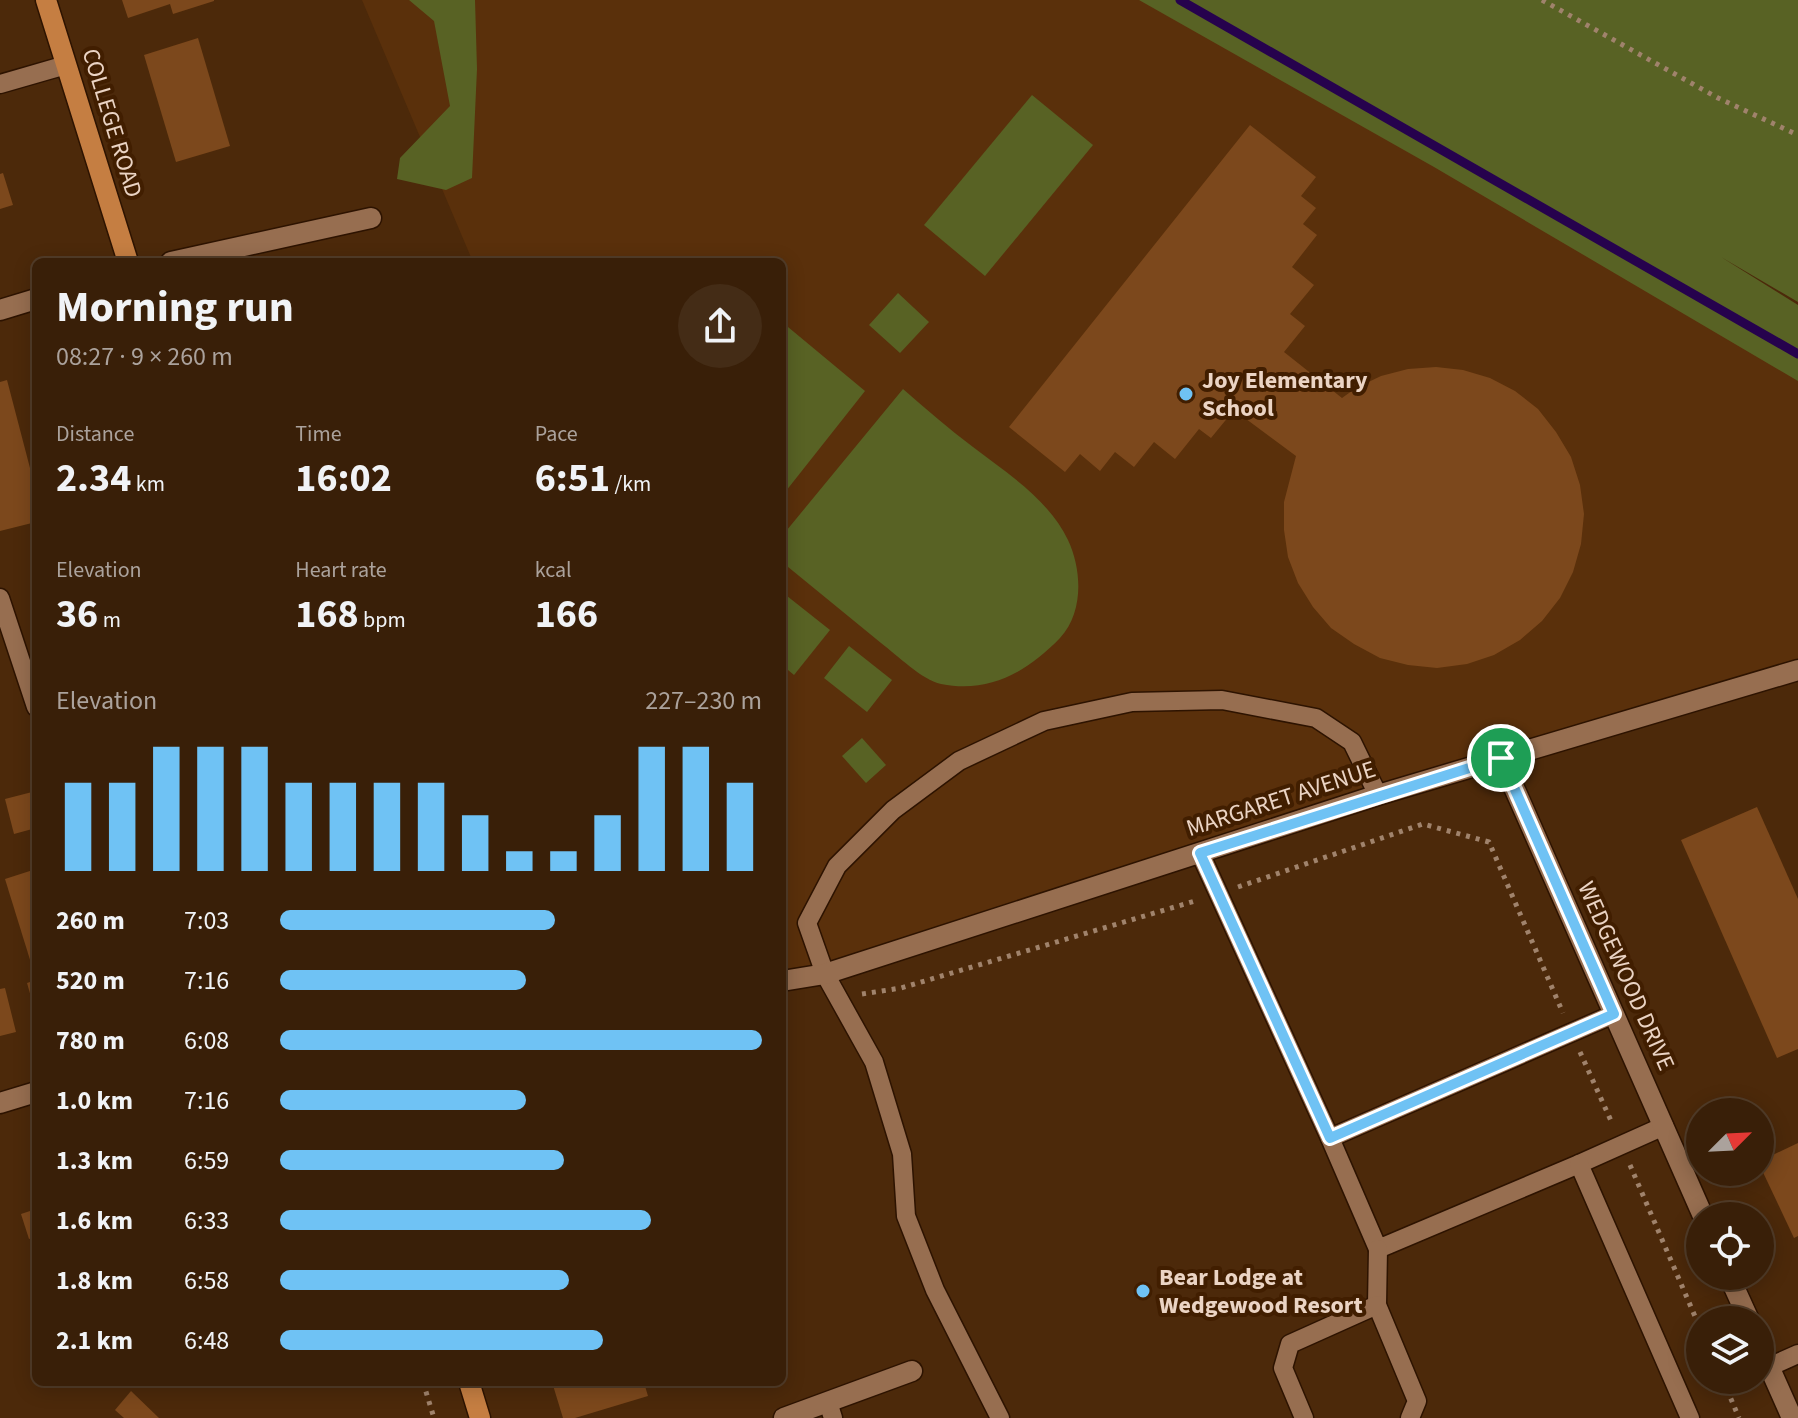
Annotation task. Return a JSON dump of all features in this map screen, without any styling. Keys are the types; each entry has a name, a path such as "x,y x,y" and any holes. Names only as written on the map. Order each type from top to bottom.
{"main road":[{"name":"COLLEGE ROAD","path":"46,0 127,258"},
{"path":"470,1386 480,1418"}],"street":[{"path":"189,258 371,218"},
{"path":"0,310 32,300"},
{"name":"MARGARET AVENUE","path":"786,980 825,974 1378,795 1798,670"},
{"name":"WEDGEWOOD DRIVE","path":"1501,758 1697,1202"},
{"path":"0,1103 32,1093"},
{"path":"784,1418 831,1410 912,1371"},
{"path":"1774,1378 1792,1418"}],"lane":[{"path":"0,84 66,65"},
{"path":"0,598 32,695"},
{"path":"1000,1418 929,1275 906,1216 902,1154 874,1062 825,974 807,923 837,866 893,810 959,761 1044,721 1132,702 1222,700 1316,718 1352,742 1378,795"},
{"path":"1200,853 1378,1249 1377,1305 1417,1401 1410,1418"},
{"path":"1330,1138 1614,1014"},
{"path":"1378,1249 1664,1126"},
{"path":"1579,1164 1690,1418"},
{"path":"1304,1418 1283,1368 1290,1344 1377,1305"},
{"path":"1774,1365 1798,1354"}],"path":[{"path":"1542,0 1718,98 1798,135"},
{"path":"837,998 901,988 1219,893 1423,824 1489,842 1691,1306"},
{"path":"424,1386 434,1418"},
{"path":"1729,1394 1739,1418"}],"shaded area":[{"path":"362,0 1180,0 1798,354 1798,670 786,986 786,258 471,258"}],"green space":[{"path":"409,0 475,0 477,69 472,178 446,190 397,179 400,158 450,106 434,21"},
{"path":"1139,0 1798,0 1798,302 1721,257 1798,305 1798,381 1434,167"},
{"path":"1032,95 1093,145 985,276 924,225"},
{"path":"898,293 929,322 900,353 869,325"},
{"path":"786,325 865,391 786,491"},
{"path":"903,389 1013,477 1050,512 1073,552 1078,577 1077,603 1068,628 1060,638 1021,670 992,683 976,686 941,684 926,678 902,660 786,565 786,531"},
{"path":"786,595 830,630 794,675 786,668"},
{"path":"849,646 892,680 867,712 824,678"},
{"path":"862,738 886,765 866,783 842,756"}],"building":[{"path":"122,0 214,1 173,14 170,4 128,18"},
{"path":"198,38 230,146 176,162 144,55"},
{"name":"Joy Elementary School","path":"1250,125 1316,177 1301,196 1316,208 1303,224 1317,235 1292,267 1314,285 1290,314 1305,326 1284,352 1342,398 1381,376 1408,369 1436,367 1463,370 1490,378 1515,391 1538,409 1571,457 1580,485 1584,514 1581,544 1573,572 1560,598 1542,621 1520,640 1494,655 1467,664 1437,668 1408,665 1380,658 1331,628 1298,583 1288,557 1284,502 1296,456 1234,410 1211,438 1199,429 1175,459 1154,442 1134,467 1115,452 1100,471 1080,454 1065,472 1009,427"},
{"path":"3,173 13,205 0,209 0,174"},
{"path":"7,380 32,467 32,523 0,531 0,382"},
{"path":"32,792 32,829 14,834 5,799"},
{"path":"1757,807 1798,899 1798,1049 1777,1058 1681,840"},
{"path":"32,870 31,963 5,879"},
{"path":"32,981 32,1000 27,983"},
{"path":"5,988 16,1032 0,1036 0,989"},
{"path":"1798,1143 1798,1236 1794,1238 1769,1186 1774,1186 1774,1154"},
{"path":"32,1210 32,1238 29,1239 21,1214"},
{"path":"553,1386 645,1386 648,1396 575,1418 563,1418"},
{"path":"131,1391 159,1418 124,1418 115,1410"}],"waterway":[{"path":"1180,0 1798,354"}],"place":[{"name":"Joy Elementary School","path":"1186,394"},
{"name":"Bear Lodge at Wedgewood Resort","path":"1143,1291"}],"route":[{"path":"1501,758 1614,1014 1330,1138 1200,853 1501,758"}]}
